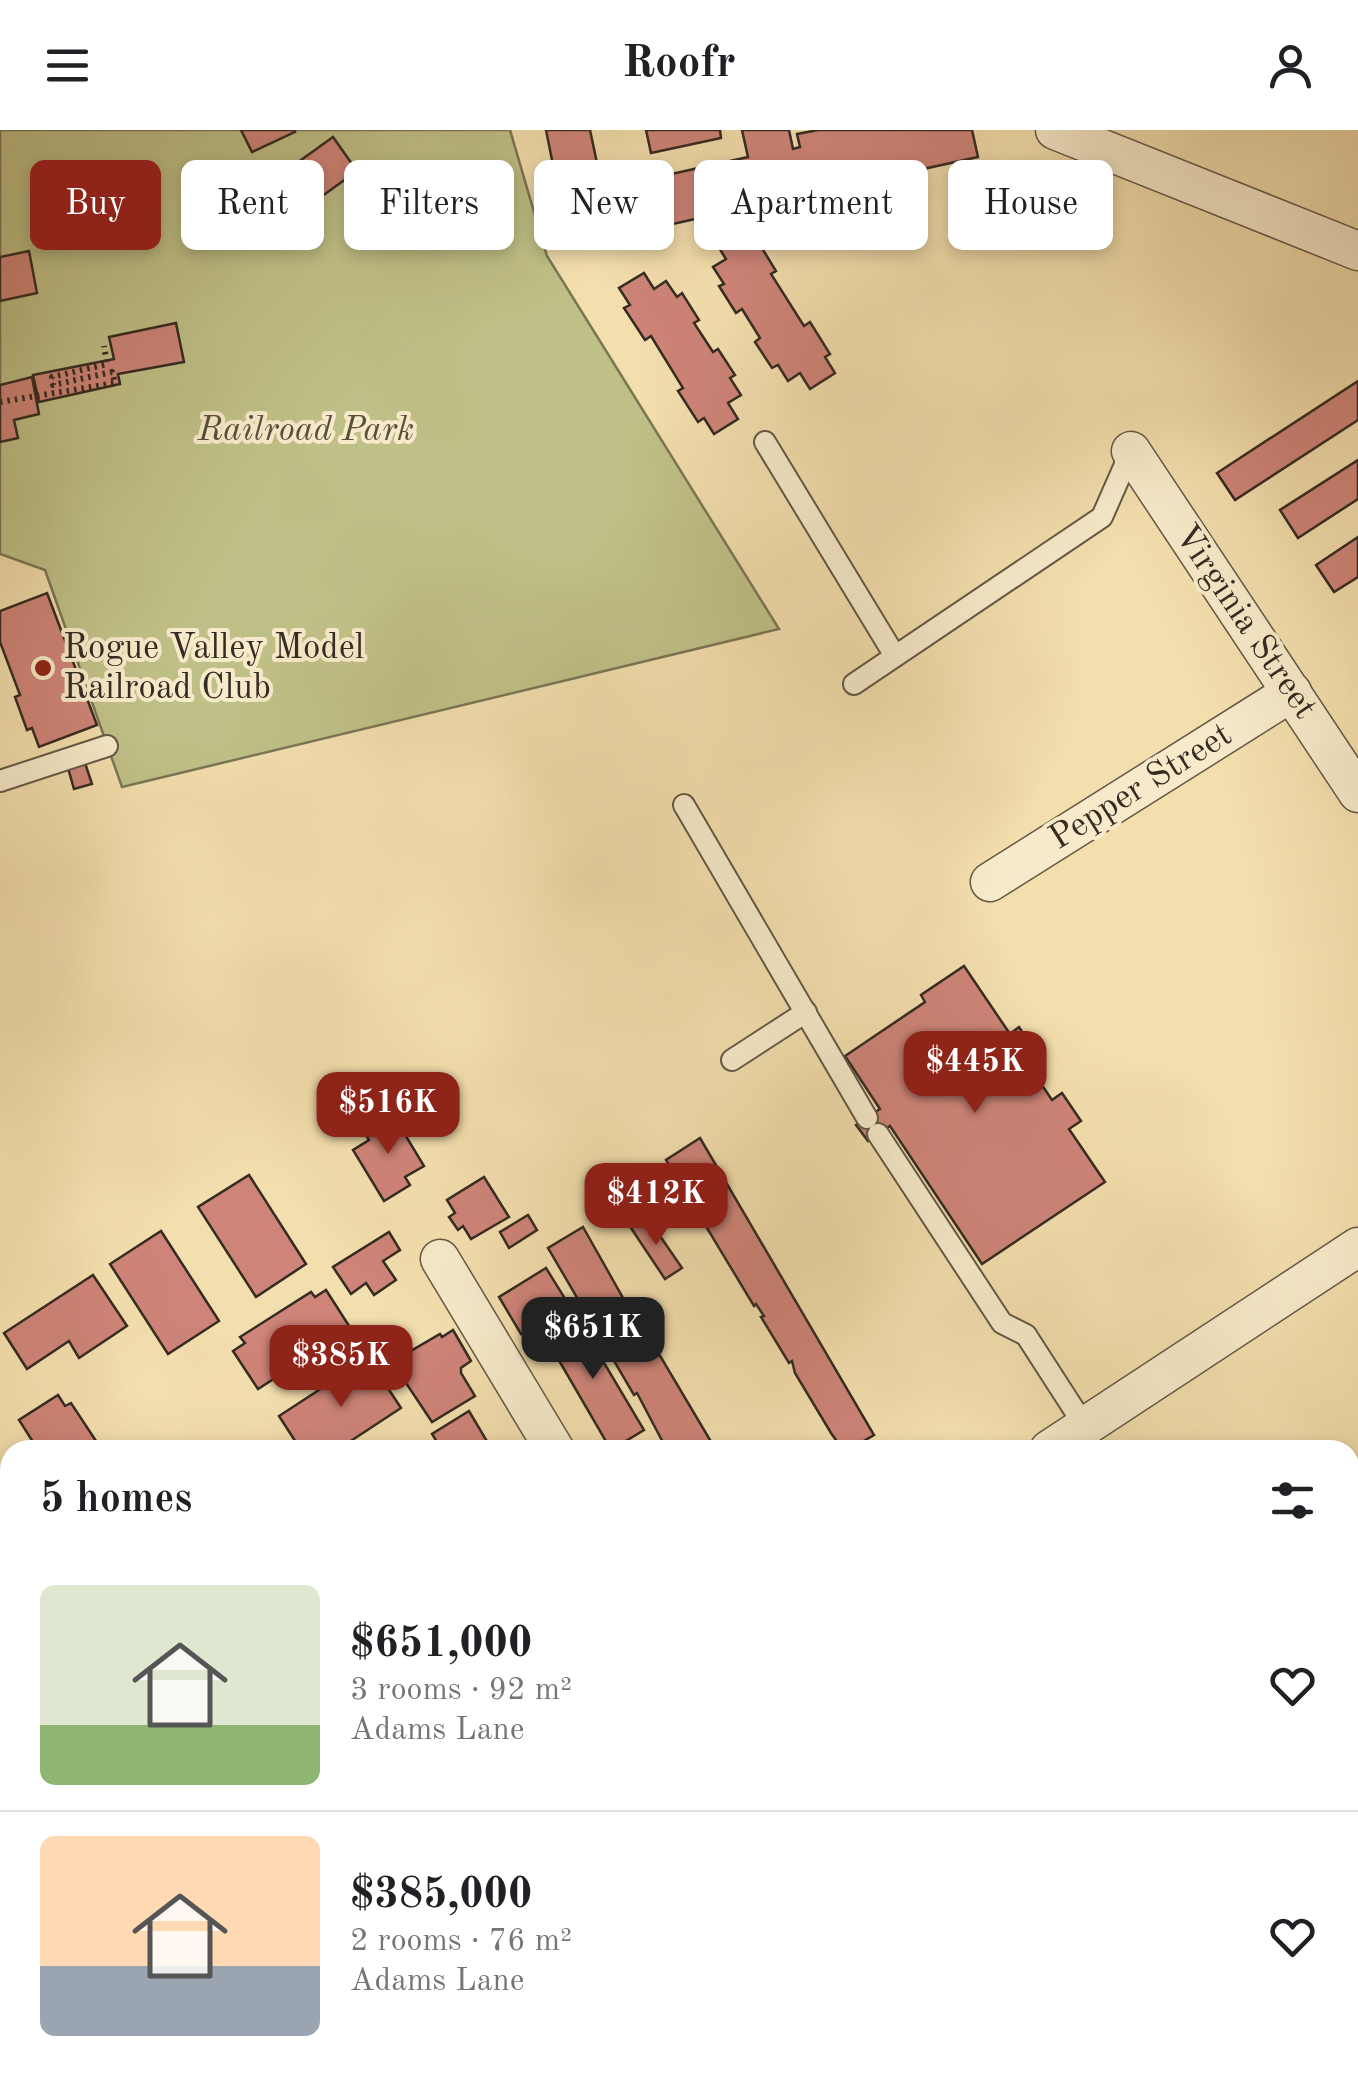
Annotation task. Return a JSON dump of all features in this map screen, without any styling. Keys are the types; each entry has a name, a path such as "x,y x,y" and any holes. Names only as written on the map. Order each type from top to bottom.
{"street":[{"path":"1056,130 1358,251"},
{"name":"Virginia Street","path":"1131,451 1358,793"},
{"name":"Pepper Street","path":"990,882 1292,692"},
{"path":"1062,1440 1358,1248"},
{"path":"440,1259 548,1440"}],"lane":[{"path":"765,442 895,656"},
{"path":"854,684 1102,517 1131,451"},
{"path":"0,781 108,746"},
{"path":"684,806 873,1126 1002,1323 1026,1335 1084,1425"},
{"path":"732,1060 806,1012"}],"path":[{"path":"0,402 114,383 112,372 53,385 52,377 107,364 104,346"}],"green space":[{"name":"Railroad Park","path":"0,130 510,130 534,212 534,250 545,250 779,629 122,787 45,570 0,554"}],"building":[{"path":"241,130 294,130 295,132 252,152"},
{"path":"546,130 590,130 596,160 552,160"},
{"path":"646,130 720,130 721,138 651,153"},
{"path":"742,130 789,130 793,149 800,147 797,134 818,130 972,130 978,157 948,160 948,164 928,168 928,160 734,160 748,157"},
{"path":"333,137 349,160 344,160 344,180 324,195 324,160 301,160"},
{"path":"694,169 694,219 674,224 674,173"},
{"path":"720,250 763,250 776,271 771,274 804,326 810,322 830,354 825,357 835,373 810,389 800,373 788,381 778,365 772,368 755,342 760,338 742,309 736,313 719,286 724,284 713,267 726,259"},
{"path":"29,251 37,293 0,301 0,257"},
{"path":"644,273 654,289 666,281 677,297 682,293 699,320 694,323 713,352 718,349 735,375 730,378 741,395 728,403 738,419 714,434 704,418 698,422 678,391 683,388 651,336 645,340 624,308 630,305 619,288"},
{"path":"176,323 184,362 118,374 120,384 39,402 33,375 114,359 109,337"},
{"path":"32,377 39,414 14,420 18,438 0,442 0,385"},
{"path":"1358,381 1358,420 1235,500 1217,473"},
{"path":"1358,460 1358,499 1298,538 1280,510"},
{"path":"1358,537 1358,577 1334,592 1316,565"},
{"name":"Rogue Valley Model Railroad Club","path":"47,593 97,725 39,747 32,728 27,730 15,697 20,695 0,642 0,611"},
{"path":"85,763 92,784 74,789 68,768"},
{"path":"964,966 1010,1034 1019,1027 1038,1056 1027,1063 1052,1100 1062,1093 1081,1121 1069,1129 1105,1182 982,1264 890,1126 868,1141 856,1125 880,1109 845,1056 925,1002 921,995"},
{"path":"392,1113 424,1166 405,1177 410,1185 384,1201 353,1150 369,1140 364,1132"},
{"path":"700,1138 874,1435 865,1440 836,1440 795,1373 792,1361 789,1363 666,1160"},
{"path":"249,1175 306,1264 256,1297 198,1207"},
{"path":"484,1177 509,1217 471,1239 463,1226 458,1230 449,1217 455,1213 447,1200"},
{"path":"528,1215 537,1230 509,1248 500,1232"},
{"path":"647,1217 682,1268 665,1279 631,1228"},
{"path":"583,1227 710,1440 662,1440 548,1248"},
{"path":"161,1231 219,1321 168,1354 110,1264"},
{"path":"389,1232 400,1250 383,1261 396,1280 374,1295 366,1283 351,1294 333,1267"},
{"path":"546,1268 569,1305 521,1334 499,1297"},
{"path":"93,1275 127,1326 79,1358 69,1341 27,1369 4,1333"},
{"path":"326,1290 351,1329 258,1389 233,1351 245,1343 240,1337 311,1292 315,1297"},
{"path":"575,1314 644,1430 628,1440 605,1440 543,1333"},
{"path":"453,1330 471,1361 461,1368 461,1373 475,1396 432,1422 392,1362"},
{"path":"368,1358 401,1408 352,1440 295,1440 279,1416"},
{"path":"58,1395 65,1406 71,1403 95,1440 32,1440 19,1420"},
{"path":"469,1411 486,1440 436,1440 432,1434"}],"place":[{"name":"Rogue Valley Model Railroad Club","path":"43,668"}]}
